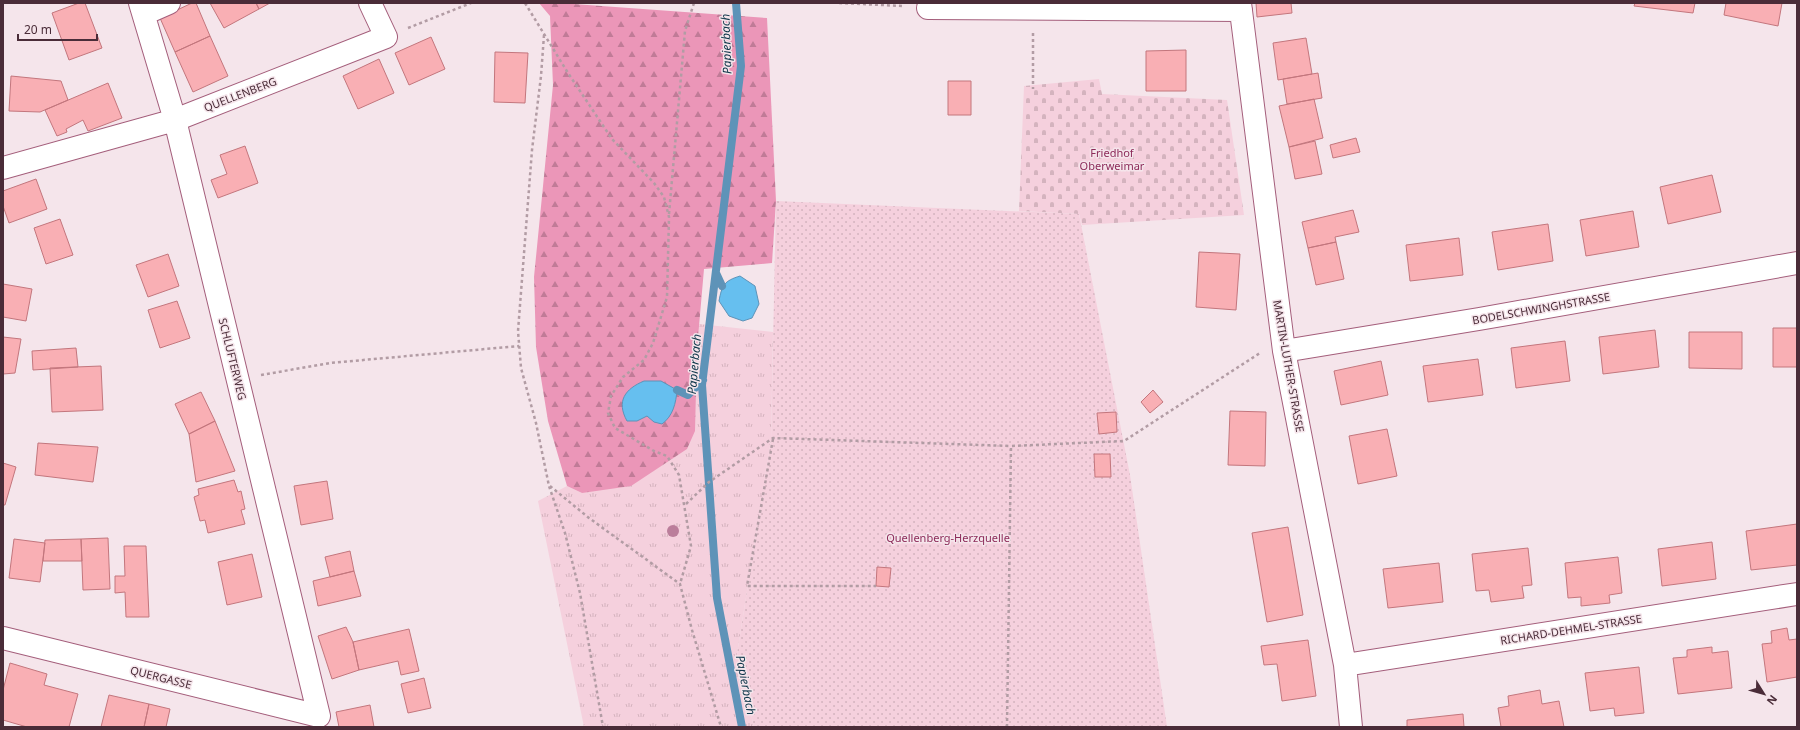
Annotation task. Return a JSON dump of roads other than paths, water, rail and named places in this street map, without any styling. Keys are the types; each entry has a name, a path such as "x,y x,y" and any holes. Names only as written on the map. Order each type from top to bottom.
{"street":[{"path":"142,9 169,3"},
{"name":"QUELLENBERG","path":"3,168 175,120 386,37 370,3"},
{"path":"928,8 1240,6"},
{"name":"MARTIN-LUTHER-STRASSE","path":"1240,6 1284,351 1345,665 1351,727"},
{"name":"SCHLUFTERWEG","path":"142,9 175,120 319,716"},
{"name":"BODELSCHWINGHSTRASSE","path":"1284,351 1479,319 1797,263"},
{"name":"RICHARD-DEHMEL-STRASSE","path":"1345,665 1797,594"},
{"name":"QUERGASSE","path":"3,638 319,716"}],"water":[{"path":"740,276 755,286 759,304 752,318 743,321 729,316 719,301 721,291 725,284"},
{"path":"644,381 661,381 677,390 673,409 669,417 662,424 654,422 647,416 637,421 627,421 624,414 622,407 624,396 637,384"}],"waterway":[{"name":"Papierbach","path":"736,3 741,66 702,385 717,598 742,727"},
{"path":"716,273 722,286"},
{"path":"677,390 688,395 703,380"}],"park label":[{"name":"Friedhof Oberweimar","path":"1112,158"},
{"name":"Quellenberg-Herzquelle","path":"948,537"}]}
